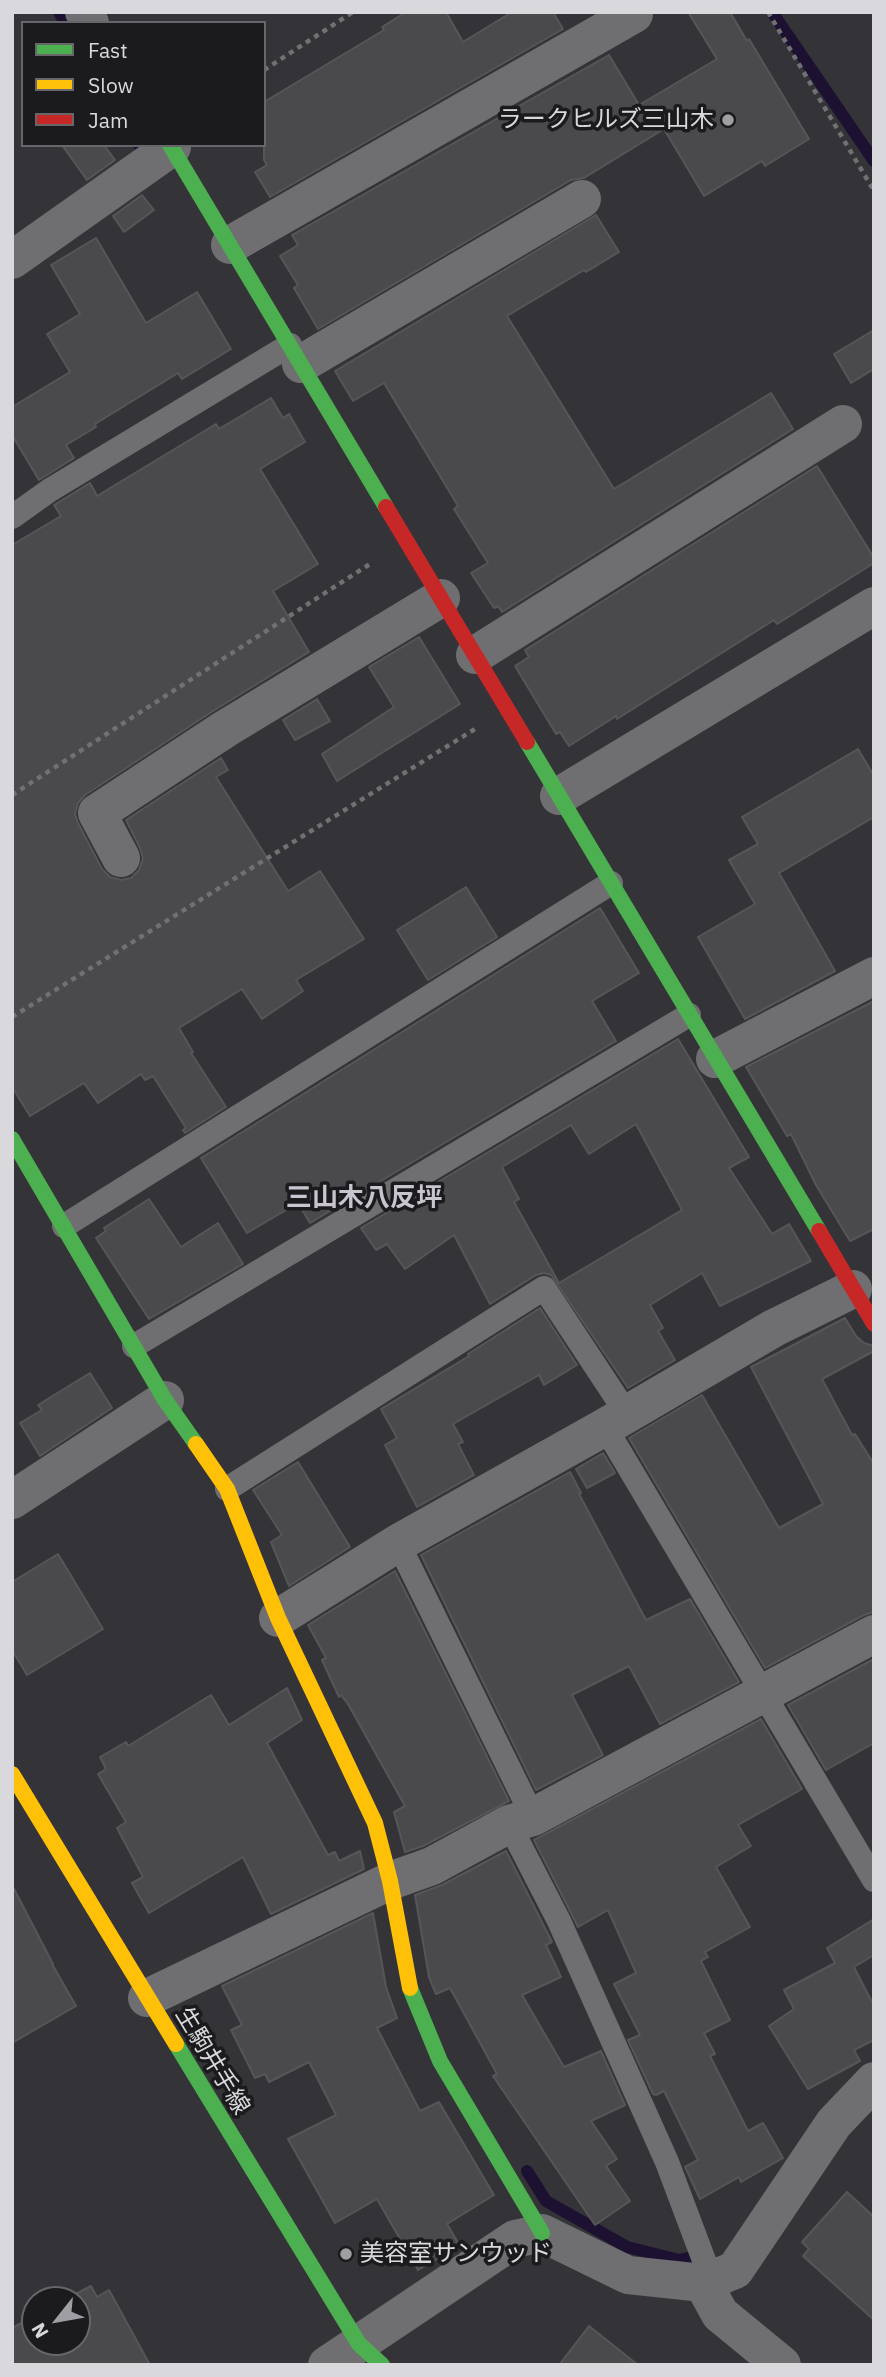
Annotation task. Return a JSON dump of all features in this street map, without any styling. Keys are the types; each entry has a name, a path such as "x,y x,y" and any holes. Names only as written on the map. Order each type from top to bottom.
{"street":[{"path":"230,245 634,14"},
{"path":"12,260 170,147"},
{"path":"172,147 874,1324"},
{"path":"295,354 582,199"},
{"path":"475,655 843,424"},
{"path":"121,858 97,813 225,729 441,598"},
{"path":"559,796 874,606"},
{"path":"715,1059 874,976"},
{"path":"12,1139 165,1400 227,1489 278,1618 375,1823 390,1881 408,1983 440,2061 542,2233 628,2275 735,2270 834,2123 874,2081"},
{"path":"278,1618 398,1543 616,1421 774,1328 853,1289"},
{"path":"12,1500 165,1400"},
{"path":"147,1998 390,1881 432,1866 874,1634"},
{"name":"生駒井手線","path":"12,1774 147,1998 370,2355"},
{"path":"327,2365 370,2355 515,2239 542,2233"},
{"path":"704,2273 720,2314 782,2365"}],"lane":[{"path":"12,517 50,490 295,354"},
{"path":"64,1226 611,883"},
{"path":"134,1346 689,1015"},
{"path":"227,1489 544,1288 764,1693 874,1880"},
{"path":"398,1543 521,1821 559,1921 667,2162 694,2232 704,2273"}],"path":[{"path":"266,69 353,12"},
{"path":"768,12 874,191"},
{"path":"12,795 406,540"},
{"path":"12,1017 507,709"}],"building":[{"path":"406,12 446,12 463,42 512,12 553,12 563,29 270,197 255,172 267,165 264,160 266,101 384,30 382,27"},
{"path":"688,12 730,12 809,139 765,166 762,161 704,196 664,129 584,178 571,180 318,329 294,288 298,285 280,256 298,245 292,235 609,55 639,105 717,59"},
{"path":"63,147 105,147 115,160 87,180"},
{"path":"142,195 154,210 124,232 113,216"},
{"path":"596,215 619,252 507,316 614,489 771,393 793,429 502,612 498,606 494,608 471,573 488,563 454,509 458,506 384,383 353,401 335,371"},
{"path":"96,238 146,323 197,292 231,349 182,379 178,373 95,424 96,427 66,445 74,458 39,480 12,435 12,407 70,372 47,334 80,314 51,265"},
{"path":"874,330 874,369 851,383 834,354"},
{"path":"271,398 283,418 289,414 305,442 260,469 318,564 273,591 309,652 85,795 78,803 75,814 102,869 110,877 121,880 131,878 139,870 143,858 126,820 221,758 228,770 216,777 288,891 320,871 364,939 296,980 303,991 262,1019 242,989 179,1028 193,1052 191,1053 226,1107 185,1133 183,1130 186,1128 153,1076 145,1080 141,1074 98,1103 84,1083 30,1116 12,1087 12,545 61,516 54,505 90,483 97,496 216,424 219,429"},
{"path":"817,466 874,558 874,563 777,624 774,620 617,719 616,716 569,746 560,732 556,734 515,666 529,657 525,650"},
{"path":"419,637 460,704 337,781 322,754 394,707 369,667"},
{"path":"317,699 330,721 295,740 283,720"},
{"path":"858,749 874,776 874,817 779,873 835,971 745,1019 698,937 755,904 729,860 758,844 742,817"},
{"path":"466,887 497,937 428,980 397,930"},
{"path":"600,908 639,973 592,1001 616,1041 310,1223 298,1203 247,1233 201,1158"},
{"path":"874,1001 874,1229 850,1241 816,1185 791,1134 787,1136 746,1067"},
{"path":"678,1039 749,1157 729,1168 772,1234 789,1224 811,1261 720,1306 702,1273 650,1305 663,1328 658,1331 675,1360 628,1388 551,1275 536,1275 490,1304 454,1235 405,1269 387,1244 376,1250 361,1228","holes":["636,1124 682,1210 559,1283 514,1202 519,1199 502,1167 571,1125 589,1154"]},
{"path":"149,1199 181,1247 218,1223 243,1264 149,1319 96,1238 106,1231 104,1228"},
{"path":"540,1308 577,1365 544,1385 539,1375 453,1424 463,1442 458,1444 474,1475 417,1507 385,1445 397,1438 381,1409 469,1356 468,1354"},
{"path":"845,1318 856,1336 864,1343 874,1346 874,1351 822,1379 852,1435 855,1434 874,1464 874,1612 765,1668 629,1438 702,1395 779,1528 823,1504 751,1367"},
{"path":"90,1373 112,1408 40,1456 20,1423 42,1410 38,1405"},
{"path":"603,1453 615,1473 587,1488 576,1469"},
{"path":"298,1462 350,1547 289,1586 271,1542 282,1535 253,1490"},
{"path":"570,1472 646,1620 690,1599 739,1682 660,1724 629,1666 572,1695 603,1755 536,1790 421,1555"},
{"path":"58,1554 103,1629 27,1675 12,1650 12,1582"},
{"path":"395,1571 509,1801 423,1846 405,1852 394,1812 405,1806 348,1704 341,1695 339,1697 322,1660 326,1658 308,1625"},
{"path":"874,1659 874,1743 826,1770 788,1705"},
{"path":"287,1688 302,1720 267,1743 328,1855 335,1852 339,1861 360,1851 364,1869 271,1914 243,1857 149,1913 132,1883 143,1877 117,1828 126,1822 98,1774 106,1769 100,1757 126,1742 128,1746 211,1695 229,1725"},
{"path":"761,1719 802,1789 738,1825 751,1846 716,1867 750,1927 705,1952 708,1957 701,1961 730,2020 704,2033 715,2054 710,2056 748,2131 763,2123 783,2158 741,2182 739,2177 700,2199 685,2167 698,2160 664,2091 653,2094 628,2040 640,2035 614,1984 636,1973 608,1910 578,1927 534,1840"},
{"path":"506,1851 552,1942 546,1945 561,1977 522,1995 564,2067 601,2051 625,2105 591,2121 617,2159 606,2166 630,2201 595,2225 493,2076 497,2074 450,1988 436,1994 429,1977 415,1895 442,1885"},
{"path":"12,1885 76,2006 12,2043"},
{"path":"373,1913 386,1987 397,2018 377,2028 420,2111 439,2102 494,2195 447,2224 460,2246 418,2270 377,2199 335,2223 288,2139 336,2115 309,2062 269,2082 265,2074 255,2078 231,2030 242,2025 222,1986"},
{"path":"874,1919 874,1955 854,1967 874,2006 874,2040 854,2050 860,2061 808,2089 769,2026 794,2009 784,1990 835,1963 827,1948"},
{"path":"847,2192 874,2217 874,2320 803,2256 809,2249 802,2242"},
{"path":"91,2286 97,2297 109,2290 150,2365 12,2365 12,2328 21,2323 21,2356 91,2356"},
{"path":"589,2326 638,2365 559,2365"}],"waterway":[{"path":"59,12 64,21"},
{"path":"772,12 874,161"},
{"path":"527,2171 546,2201 627,2247 679,2260 706,2254"}],"traffic: fast":[{"path":"171,147 386,507"},
{"path":"527,742 819,1231"},
{"path":"12,1139 165,1400 196,1444"},
{"path":"410,1988 440,2061 542,2233"},
{"path":"176,2044 359,2344 382,2365"}],"traffic: slow":[{"path":"196,1444 227,1489 278,1618 375,1823 390,1881 410,1988"},
{"path":"12,1774 176,2044"}],"traffic: jam":[{"path":"386,507 527,742"},
{"path":"819,1231 874,1324"}],"place":[{"name":"ラークヒルズ三山木","path":"728,120"},
{"name":"美容室サンウッド","path":"346,2254"}],"district":[{"name":"三山木八反坪","path":"364,1198"}]}
